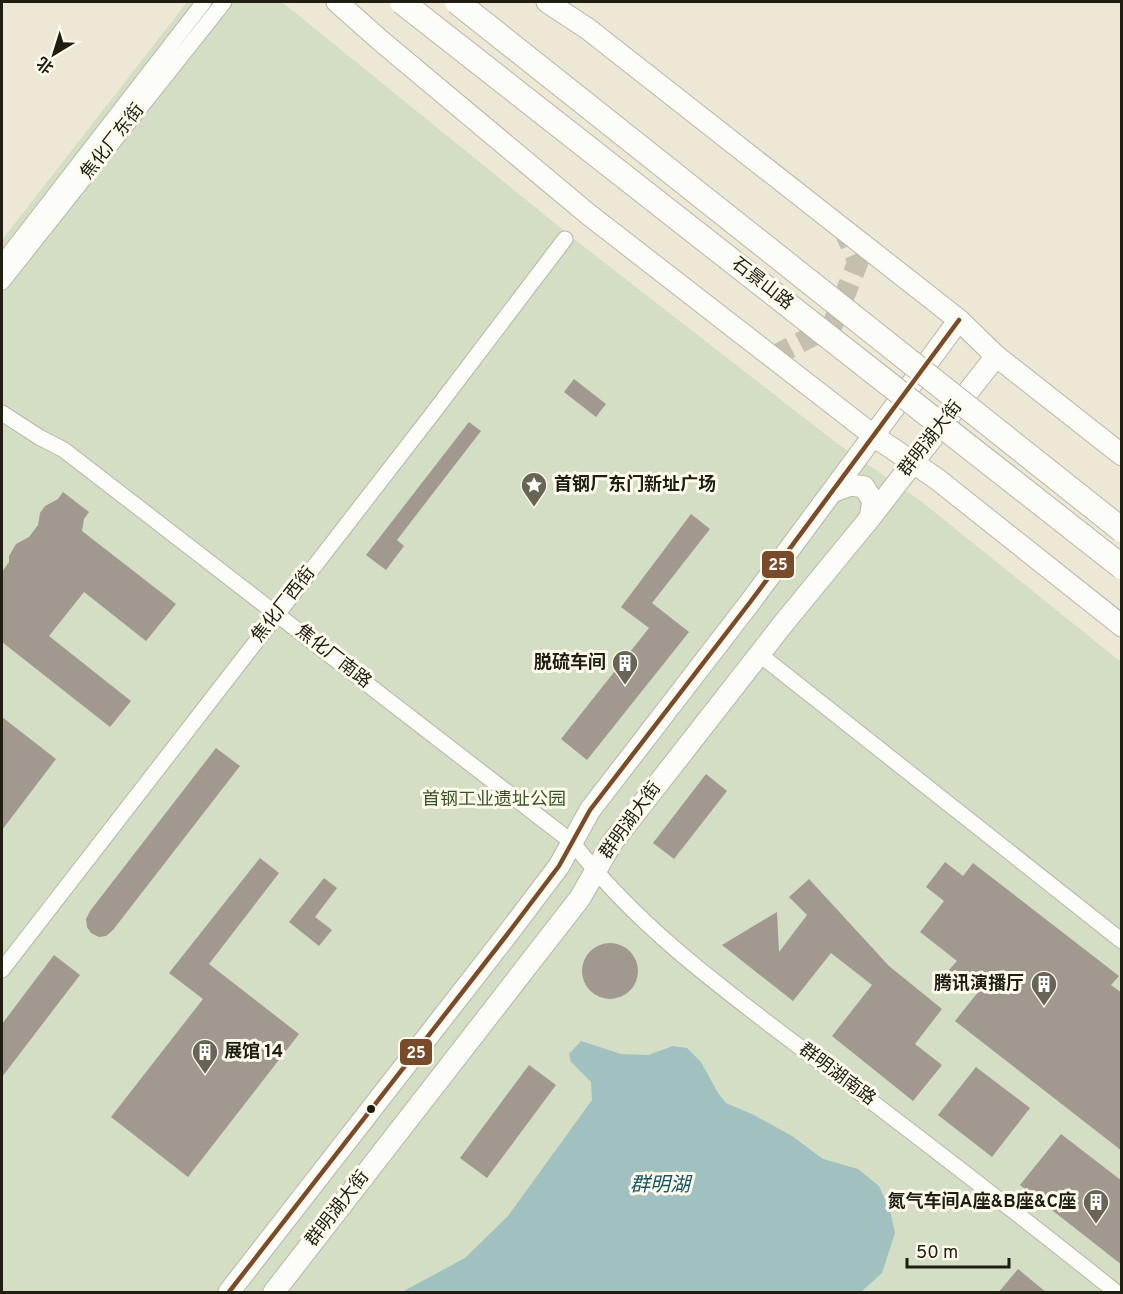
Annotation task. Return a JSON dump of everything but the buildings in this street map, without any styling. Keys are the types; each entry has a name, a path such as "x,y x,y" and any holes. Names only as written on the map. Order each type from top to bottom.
{"main road":[{"path":"337,2 588,214 874,436 937,479 1122,626"},
{"name":"石景山路","path":"402,2 1122,567"},
{"name":"石景山路","path":"457,2 1122,530"},
{"path":"547,2 588,29 959,320 996,356 1122,455"},
{"name":"群明湖大街","path":"229,1293 559,866 590,810 752,601 959,320"},
{"name":"群明湖大街","path":"274,1293 580,898 611,844 996,356"},
{"path":"832,492 851,485 864,487 873,501 870,518"}],"street":[{"name":"焦化厂东街","path":"2,263 204,2"},
{"name":"焦化厂东街","path":"2,282 224,2"},
{"name":"焦化厂西街","path":"2,970 565,239"},
{"name":"焦化厂南路","path":"2,412 39,437 64,450 573,843"},
{"path":"759,654 1122,941"},
{"name":"群明湖南路","path":"573,843 614,892 701,971 1004,1202 1116,1293"}],"green space":[{"name":"首钢工业遗址公园","path":"187,2 282,2 583,246 838,444 922,502 1121,662 1121,1292 2,1292 2,240"}],"water":[{"name":"群明湖","path":"581,1041 621,1054 648,1055 673,1046 687,1048 701,1062 726,1103 792,1136 823,1159 858,1169 879,1186 890,1210 895,1233 882,1273 861,1292 402,1292 465,1258 508,1216 592,1100 591,1082 571,1062 569,1054"}],"tunnel":[{"path":"772,357 832,326 858,262 844,230"}],"transit line":[{"name":"25","path":"229,1292 559,866 590,810 751,601 959,320"}],"place":[{"name":"首钢厂东门新址广场","path":"534,508"},
{"name":"脱硫车间","path":"625,686"},
{"name":"腾讯演播厅","path":"1044,1007"},
{"name":"展馆 14","path":"205,1075"},
{"name":"氮气车间A座&B座&C座","path":"1096,1225"}]}
